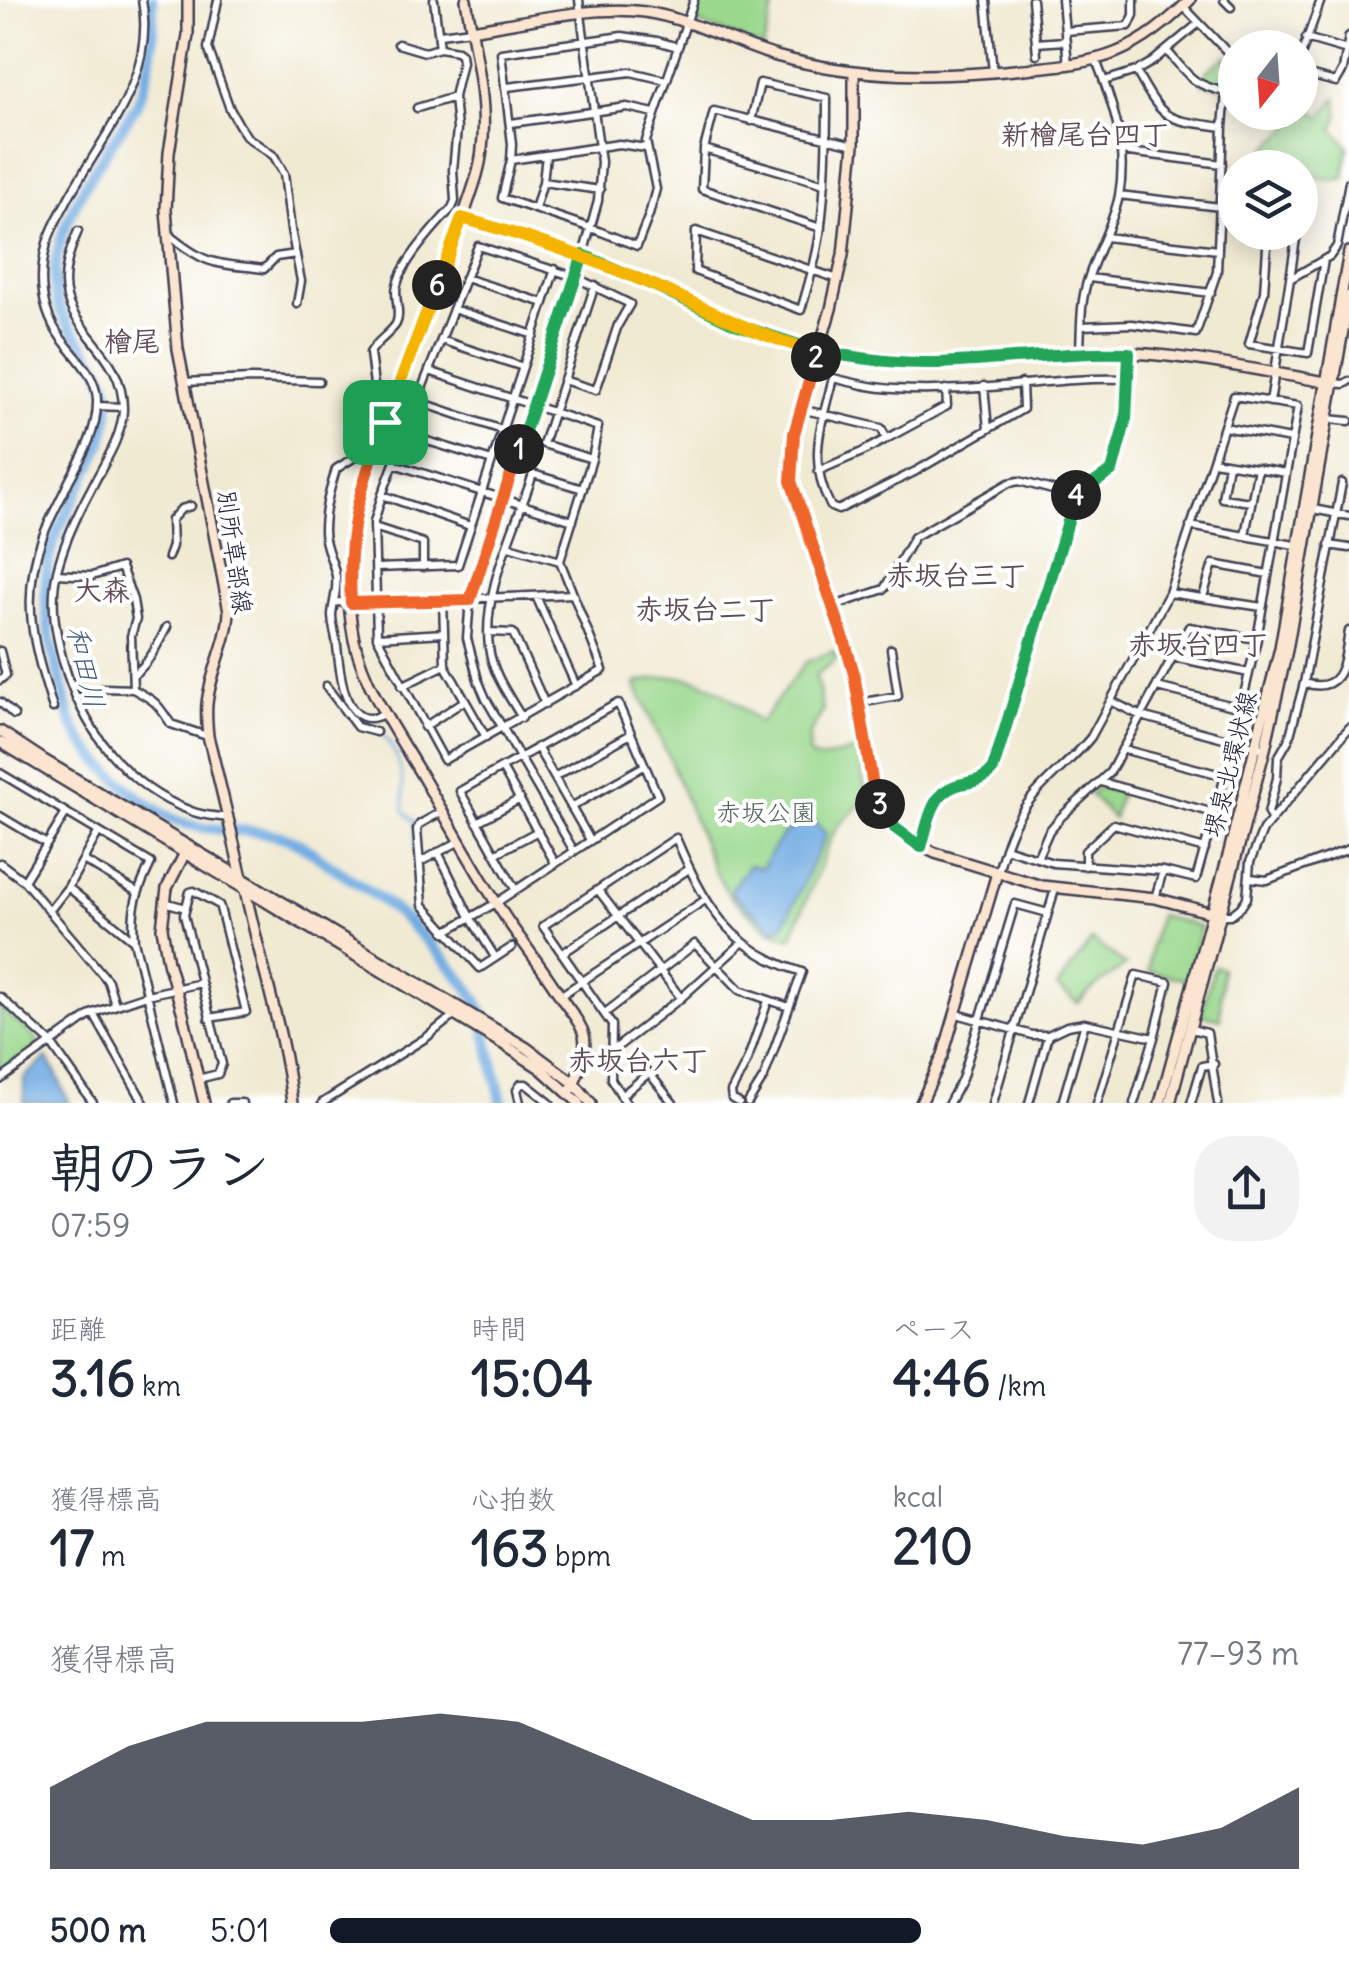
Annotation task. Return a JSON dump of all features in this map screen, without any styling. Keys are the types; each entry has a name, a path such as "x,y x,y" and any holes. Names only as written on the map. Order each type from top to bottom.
{"street":[{"path":"53,708 32,634 32,580 43,536 94,428 97,406 92,378 47,314 42,272 53,227 131,94 144,50 142,0"},
{"name":"別所草部線","path":"188,0 187,47 166,174 178,349 229,611 206,703 208,736 270,988 292,1103"},
{"path":"218,0 208,48 239,125 248,137 274,156 284,174 301,281 297,304"},
{"path":"434,0 440,48"},
{"path":"466,0 483,120 482,149 476,178 385,422 354,518 349,554 354,638 364,673 496,903 584,1033 584,1050 570,1093"},
{"path":"574,850 486,699 466,638 470,600 592,228 600,190 600,148 579,0"},
{"path":"678,48 636,37 501,52 511,123 511,160 502,198 637,246 656,189 646,141 665,80 678,48 694,0"},
{"path":"986,0 993,72"},
{"path":"1032,0 1037,55"},
{"path":"1062,0 1068,65"},
{"path":"1064,31 1130,26 1134,0"},
{"path":"1224,0 1232,7"},
{"path":"1309,30 1321,0"},
{"path":"440,34 630,10 659,14 774,55 854,72 940,76 1096,59 1148,36 1186,3 1218,43"},
{"path":"1104,82 1136,71 1168,51 1199,23"},
{"path":"1318,78 1336,82 1343,70 1349,36"},
{"path":"1036,42 1065,41"},
{"path":"1318,42 1347,50"},
{"path":"386,712 367,718 348,703 342,688 332,615 336,576 324,532 327,500 336,469 358,455 376,401 370,353 396,324 397,282 455,201 453,170 458,129 454,97 461,54 440,48 426,52 398,44"},
{"path":"1168,51 1194,82 1218,90"},
{"path":"1080,353 1083,296 1119,194 1122,151 1113,105 1096,59"},
{"path":"1136,71 1154,104 1169,117 1218,126"},
{"path":"507,87 631,72 665,80"},
{"path":"854,72 854,146 846,233 838,279 800,408 791,449 791,481 854,674 876,797 895,828 921,847 1056,889 1155,898 1231,915 1248,898 1250,862 1271,819 1349,728"},
{"path":"751,121 760,82 827,98 821,228 812,270 800,310 695,271 696,231 780,259 812,270 838,279"},
{"path":"417,108 454,97"},
{"path":"511,123 627,107 654,113"},
{"path":"821,228 702,189 704,148 714,111 854,146"},
{"path":"511,160 619,144 646,148"},
{"path":"704,148 825,184"},
{"path":"1122,151 1218,163"},
{"path":"535,209 546,155"},
{"path":"543,182 600,190"},
{"path":"1290,279 1330,256 1337,246 1349,182"},
{"path":"1119,194 1218,207"},
{"path":"462,218 583,255 735,324 817,351 878,361 936,363 1129,353 1344,384 1349,381"},
{"path":"78,231 66,267 67,298 76,319 114,369 123,407 111,450 76,518 56,574 52,600 58,642 76,699 106,749 143,785 169,802 194,813 229,819"},
{"path":"169,236 198,258 229,266 264,269 276,257 296,254"},
{"path":"1080,326 1132,324 1196,333 1211,294 1218,250 1105,236"},
{"path":"502,430 417,401 478,246 555,269 630,304 618,326 596,390 563,380"},
{"path":"1267,250 1264,292 1249,344 1308,353 1324,260"},
{"path":"1270,402 1295,250"},
{"name":"堺泉北環状線","path":"1160,1103 1260,748 1302,546 1349,252"},
{"path":"376,568 458,564 555,269"},
{"path":"466,278 544,304"},
{"path":"1088,278 1211,294"},
{"path":"592,459 543,444 595,285"},
{"name":"堺泉北環状線","path":"1302,546 1313,508 1330,382 1349,296"},
{"path":"453,309 534,335"},
{"path":"441,340 524,367"},
{"path":"834,606 884,589 914,537 1010,483 1019,481 1077,494 1112,471 1126,419 1129,353"},
{"path":"429,372 598,427 560,561 603,670 444,760 378,636 374,528 405,434 492,461"},
{"path":"1022,383 1023,409 904,478 838,510 832,507 822,490 818,443 833,378 892,389 1094,378 1128,379"},
{"path":"184,382 320,381"},
{"path":"984,386 988,429"},
{"path":"818,470 862,452 947,406 946,389"},
{"path":"920,1103 943,1055 997,873 1005,848 1019,816 1091,738 1169,592 1234,396 1298,406 1249,673 1196,880 1162,871 1052,863 1005,848"},
{"path":"97,406 123,407"},
{"path":"800,408 881,428 886,438"},
{"path":"371,418 385,422"},
{"path":"1328,419 1349,421"},
{"path":"1224,427 1291,439"},
{"path":"1213,461 1286,473"},
{"path":"394,464 573,522"},
{"path":"1228,464 1222,498 1251,502"},
{"path":"1244,536 1258,468"},
{"path":"522,718 494,666 489,648 491,598 532,474 583,489"},
{"path":"1271,819 1268,813 1278,758 1289,739 1304,683 1342,483"},
{"path":"921,847 940,796 953,786 985,779 993,769 1077,494"},
{"path":"382,495 470,526"},
{"path":"168,557 172,546 171,520 181,509 191,506"},
{"path":"1313,508 1349,516"},
{"path":"1190,526 1302,546"},
{"path":"374,528 424,543 423,567"},
{"path":"1330,545 1349,548"},
{"path":"508,546 560,561"},
{"path":"1203,597 1214,564 1268,574"},
{"path":"56,574 92,576 121,567 136,619 131,636 134,689"},
{"path":"1169,592 1262,607"},
{"path":"335,602 573,594"},
{"path":"536,596 576,686"},
{"path":"444,600 445,664 486,737"},
{"path":"134,675 167,627"},
{"path":"1037,858 1060,817 1110,772 1189,627 1256,640"},
{"path":"1304,683 1320,686 1340,674 1349,631"},
{"path":"489,632 513,633 545,704"},
{"path":"378,636 444,633"},
{"path":"859,703 898,696 891,649"},
{"path":"0,651 6,675 0,680"},
{"path":"1173,657 1249,673"},
{"path":"402,686 445,664"},
{"path":"342,688 326,686 357,727 376,732"},
{"path":"1156,686 1241,708"},
{"path":"76,699 104,688 134,689 155,700 171,724 208,736"},
{"path":"424,726 464,701"},
{"path":"1111,701 1141,716 1260,748"},
{"path":"0,702 14,714"},
{"path":"446,932 496,903 658,796 618,704 460,791 515,889"},
{"path":"0,731 245,890 453,1016 468,1018"},
{"path":"554,777 631,734"},
{"path":"0,742 242,878 497,1036 579,1103"},
{"path":"538,747 590,840"},
{"path":"1122,750 1224,776"},
{"path":"571,807 645,766"},
{"path":"502,768 555,863"},
{"path":"0,772 150,862 132,916 134,941 174,1103"},
{"path":"1101,782 1214,813"},
{"path":"478,822 520,799"},
{"path":"443,811 417,829 423,905 480,968 512,947"},
{"path":"24,881 66,813"},
{"path":"0,816 47,844"},
{"path":"1085,866 1085,851 1114,824 1204,848"},
{"path":"495,854 538,831"},
{"path":"50,910 68,887 98,833"},
{"path":"673,1103 649,1073 623,1100 611,1079 612,1025 543,926 676,838 705,900 723,924 768,960 802,972 764,1077 748,1103"},
{"path":"420,862 460,841"},
{"path":"187,850 167,888 162,928 204,1103"},
{"path":"1250,878 1267,880 1346,850 1349,862"},
{"path":"438,852 470,917 496,958"},
{"path":"84,860 137,892"},
{"path":"0,863 24,881 108,981 115,1004"},
{"path":"563,953 689,870"},
{"path":"1155,898 1162,871"},
{"path":"68,887 134,941"},
{"path":"993,1103 1056,889"},
{"path":"598,890 680,998"},
{"path":"198,1078 218,1074 222,1064 209,1018 184,915 190,892 194,891 218,904 246,1012 209,1018"},
{"path":"560,996 705,900"},
{"path":"164,902 186,908"},
{"path":"949,1103 962,1079 1015,904 1048,913"},
{"name":"堺泉北環状線","path":"1170,1103 1216,914"},
{"path":"612,1052 742,943"},
{"path":"605,1014 695,944 740,990 789,1007"},
{"path":"1097,1103 1136,975 1168,982 1134,1103"},
{"path":"0,1080 93,1013 201,983"},
{"path":"0,997 52,1043 93,1103"},
{"path":"739,1103 732,1099 731,1092 748,1060 768,1001"},
{"path":"93,1013 144,1103"},
{"path":"956,1014 1032,1035 1048,1036 1067,1026 1085,1023 1154,1038"},
{"path":"322,1103 339,1098 453,1016"},
{"path":"1062,1103 1085,1023"},
{"path":"1191,1028 1207,1033 1218,1103"},
{"path":"1029,1103 1048,1036"},
{"path":"1191,1103 1202,1066 1214,1064"},
{"path":"520,1103 517,1090 521,1084 550,1103"},
{"path":"570,1093 591,1103"},
{"path":"230,1103 242,1103"}],"green space":[{"path":"698,0 775,0 763,48 698,23 693,14"},
{"path":"1218,63 1218,86 1202,83 1207,71"},
{"path":"1336,98 1339,115 1333,129 1348,146 1344,178 1318,178 1318,150 1267,150 1287,130 1318,130 1318,115 1321,117"},
{"name":"赤坂公園","path":"834,651 837,659 816,675 823,711 809,735 810,756 821,759 858,750 867,798 832,836 791,938 767,929 730,897 714,870 635,684 672,677 703,682 760,723 806,662"},
{"path":"1100,786 1121,791 1113,819 1090,794"},
{"path":"1159,915 1201,927 1187,980 1148,971"},
{"path":"1092,940 1126,965 1078,1003 1057,987"},
{"path":"1214,966 1222,968 1220,1019 1201,1014"},
{"path":"0,1007 37,1039 37,1047 0,1074"}],"water":[{"path":"815,822 826,834 784,925 774,929 731,889 749,865 762,868 787,831"},
{"path":"46,1058 70,1103 24,1103 24,1078"}],"waterway":[{"name":"和田川","path":"152,0 153,28 146,80 136,106 70,215 54,275 58,303 100,369 109,403 96,457 56,536 46,578 50,634 70,716 80,738 104,766 165,814 192,825 268,833 296,842 403,917 454,970 478,1002 502,1103"},
{"path":"378,730 397,757 404,811 414,821 416,886 411,927"}],"district":[{"name":"新檜尾台四丁","path":"1085,134"},
{"name":"檜尾","path":"132,341"},
{"name":"赤坂台三丁","path":"956,575"},
{"name":"大森","path":"102,590"},
{"name":"赤坂台二丁","path":"705,609"},
{"name":"赤坂台四丁","path":"1198,644"},
{"name":"赤坂台六丁","path":"638,1060"}],"route":[{"path":"385,422 354,518 349,554 351,603 470,600 583,255 735,324 817,351 794,434 791,481 854,674 876,797 895,828 921,847 940,796 953,786 985,779 993,769 1077,494 1112,471 1126,419 1129,353 936,363 878,361 817,351 770,336 735,324 662,289 583,255 462,218 385,422"}]}
